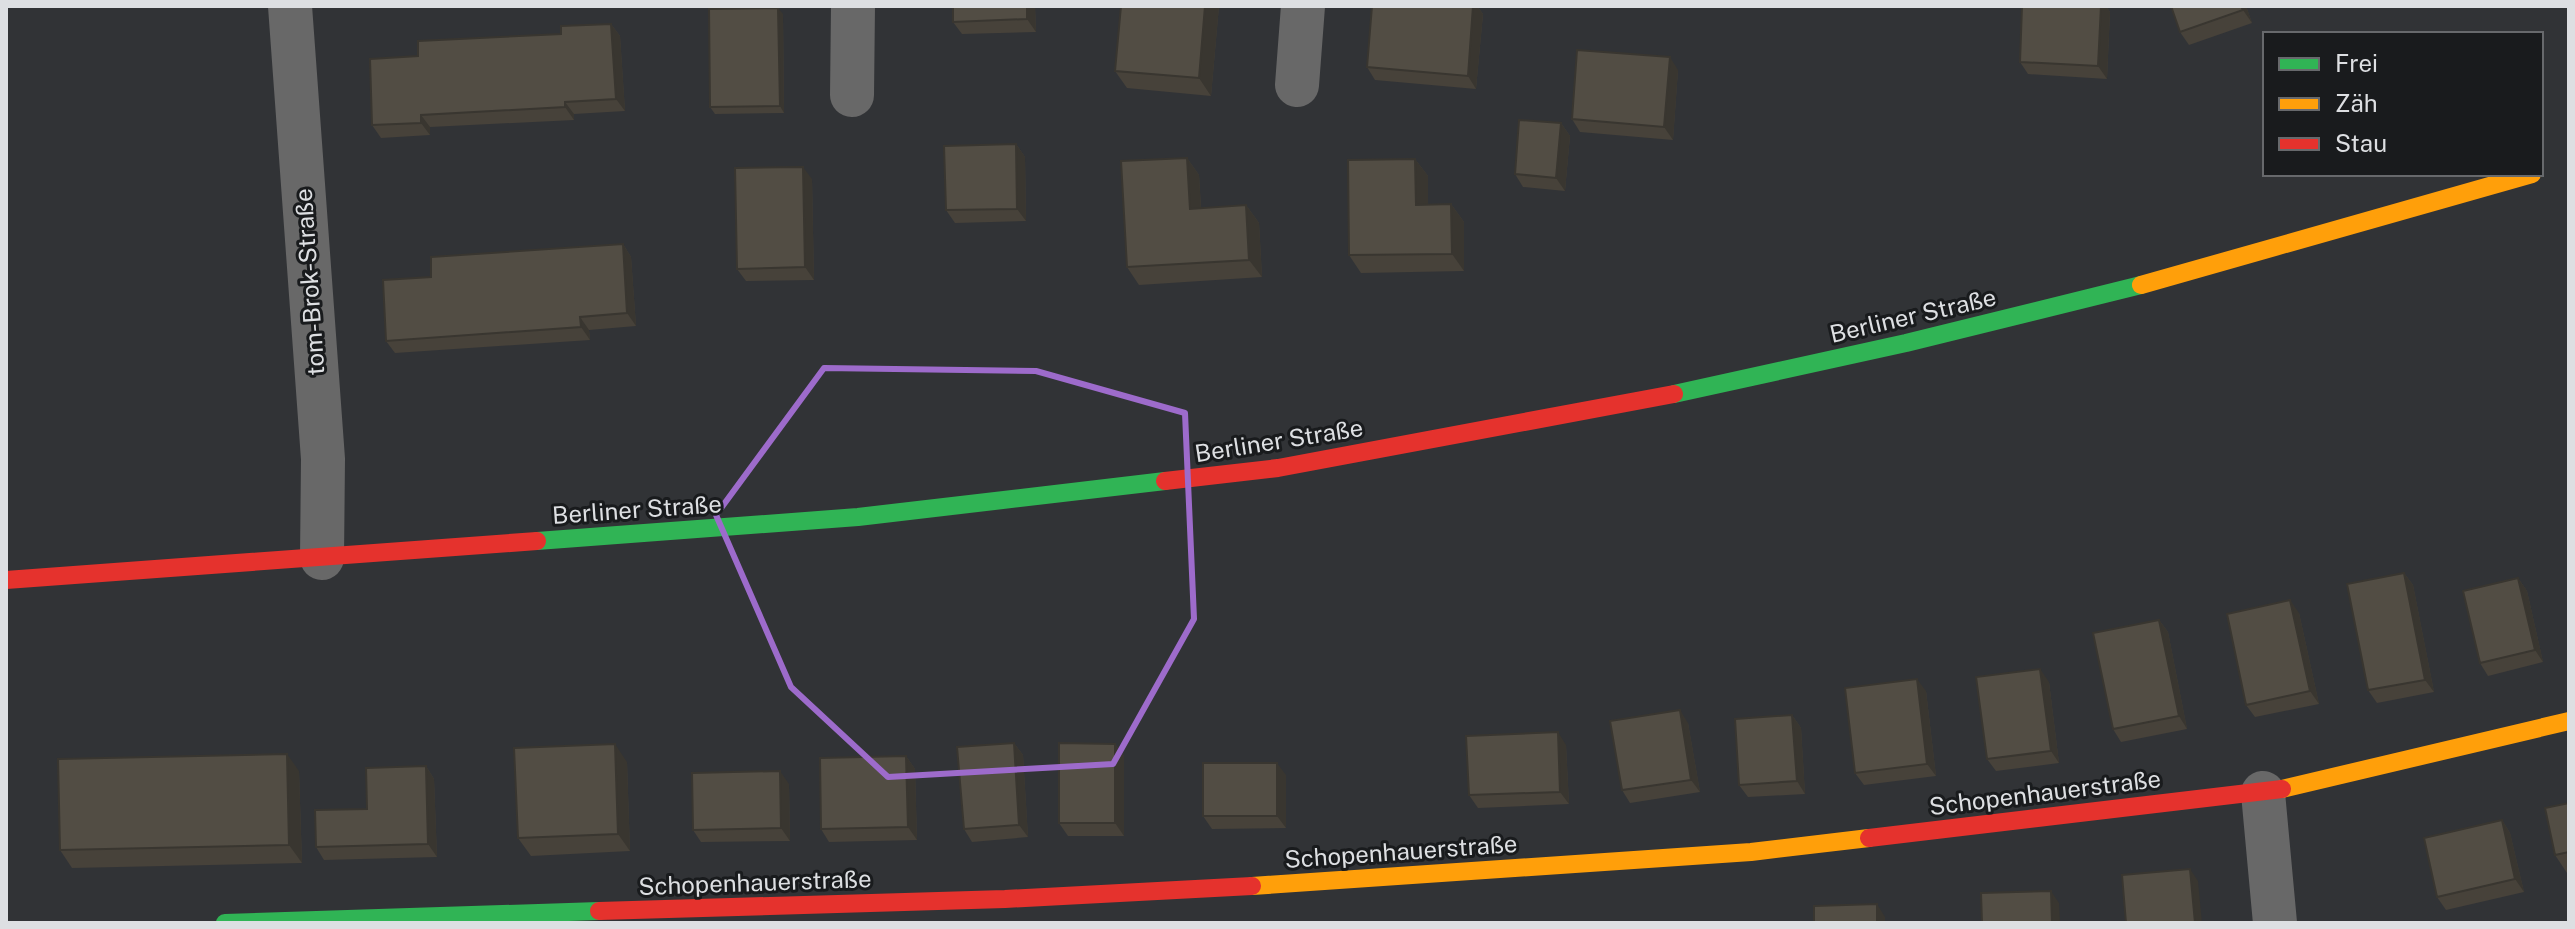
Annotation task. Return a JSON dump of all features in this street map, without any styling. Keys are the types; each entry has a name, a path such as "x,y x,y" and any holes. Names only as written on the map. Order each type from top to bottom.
{"main road":[{"name":"Berliner Straße","path":"6,580 858,517 1278,468 1611,408 1906,343 2120,291 2525,176"},
{"name":"Schopenhauerstraße","path":"225,923 1005,899 1333,882 1751,852 2263,793 2569,721"}],"street":[{"name":"tom-Brok-Straße","path":"290,6 323,459 322,558"},
{"path":"852,95 853,6"},
{"path":"1297,85 1303,6"},
{"path":"2263,793 2275,923"}],"highlighted area":[{"path":"824,368 1036,371 1185,413 1194,619 1113,764 888,777 791,687 716,515"}],"building":[{"path":"953,6 1027,6 1027,19 953,22"},
{"path":"1121,6 1205,6 1199,78 1115,71"},
{"path":"1372,6 1473,6 1468,76 1367,67"},
{"path":"2022,6 2101,6 2098,66 2020,62"},
{"path":"2171,6 2241,6 2243,10 2180,32"},
{"path":"778,8 780,106 710,107 709,9"},
{"path":"611,24 616,99 565,102 565,107 421,115 421,123 372,125 370,59 418,56 418,41 561,34 561,26"},
{"path":"1577,50 1670,57 1664,127 1572,119"},
{"path":"1519,120 1561,123 1556,178 1515,174"},
{"path":"1016,144 1017,209 946,210 944,146"},
{"path":"1187,158 1190,209 1246,205 1249,260 1127,267 1121,161"},
{"path":"1415,159 1416,205 1451,204 1452,254 1349,255 1348,160"},
{"path":"803,167 805,267 737,269 735,168"},
{"path":"623,244 627,313 580,317 581,327 386,341 383,280 431,277 431,257"},
{"path":"2404,573 2425,680 2368,690 2347,584"},
{"path":"2518,578 2535,650 2480,663 2463,591"},
{"path":"2290,600 2310,691 2246,705 2227,614"},
{"path":"2159,620 2179,716 2113,729 2093,633"},
{"path":"2040,669 2051,751 1987,759 1976,677"},
{"path":"1917,679 1927,764 1855,773 1845,688"},
{"path":"1680,710 1691,780 1622,790 1610,721"},
{"path":"1792,715 1797,781 1739,785 1735,719"},
{"path":"1558,732 1560,792 1469,795 1466,736"},
{"path":"1014,743 1019,825 964,829 957,747"},
{"path":"1059,743 1115,744 1115,823 1059,823"},
{"path":"615,744 618,834 518,838 514,748"},
{"path":"287,754 289,845 60,850 58,759"},
{"path":"906,756 908,827 821,829 820,758"},
{"path":"1203,763 1277,763 1277,816 1203,816"},
{"path":"426,766 428,844 316,847 315,810 367,809 366,768"},
{"path":"780,771 781,828 693,830 692,773"},
{"path":"2569,803 2569,852 2555,855 2545,808"},
{"path":"2502,820 2515,879 2437,897 2424,838"},
{"path":"2190,869 2195,923 2126,923 2122,875"},
{"path":"2051,891 2052,923 1982,923 1981,893"},
{"path":"1877,904 1877,923 1814,923 1814,906"}],"traffic: fast":[{"path":"1674,394 1906,343 2141,285"},
{"path":"537,541 858,517 1165,481"},
{"path":"225,923 599,911"}],"traffic: slow":[{"path":"2141,285 2525,176"},
{"path":"2282,789 2569,721"},
{"path":"1252,886 1751,852 1869,838"}],"traffic: jam":[{"path":"1165,481 1278,468 1674,394"},
{"path":"6,580 537,541"},
{"path":"1869,838 2282,789"},
{"path":"599,911 1005,899 1252,886"}]}
